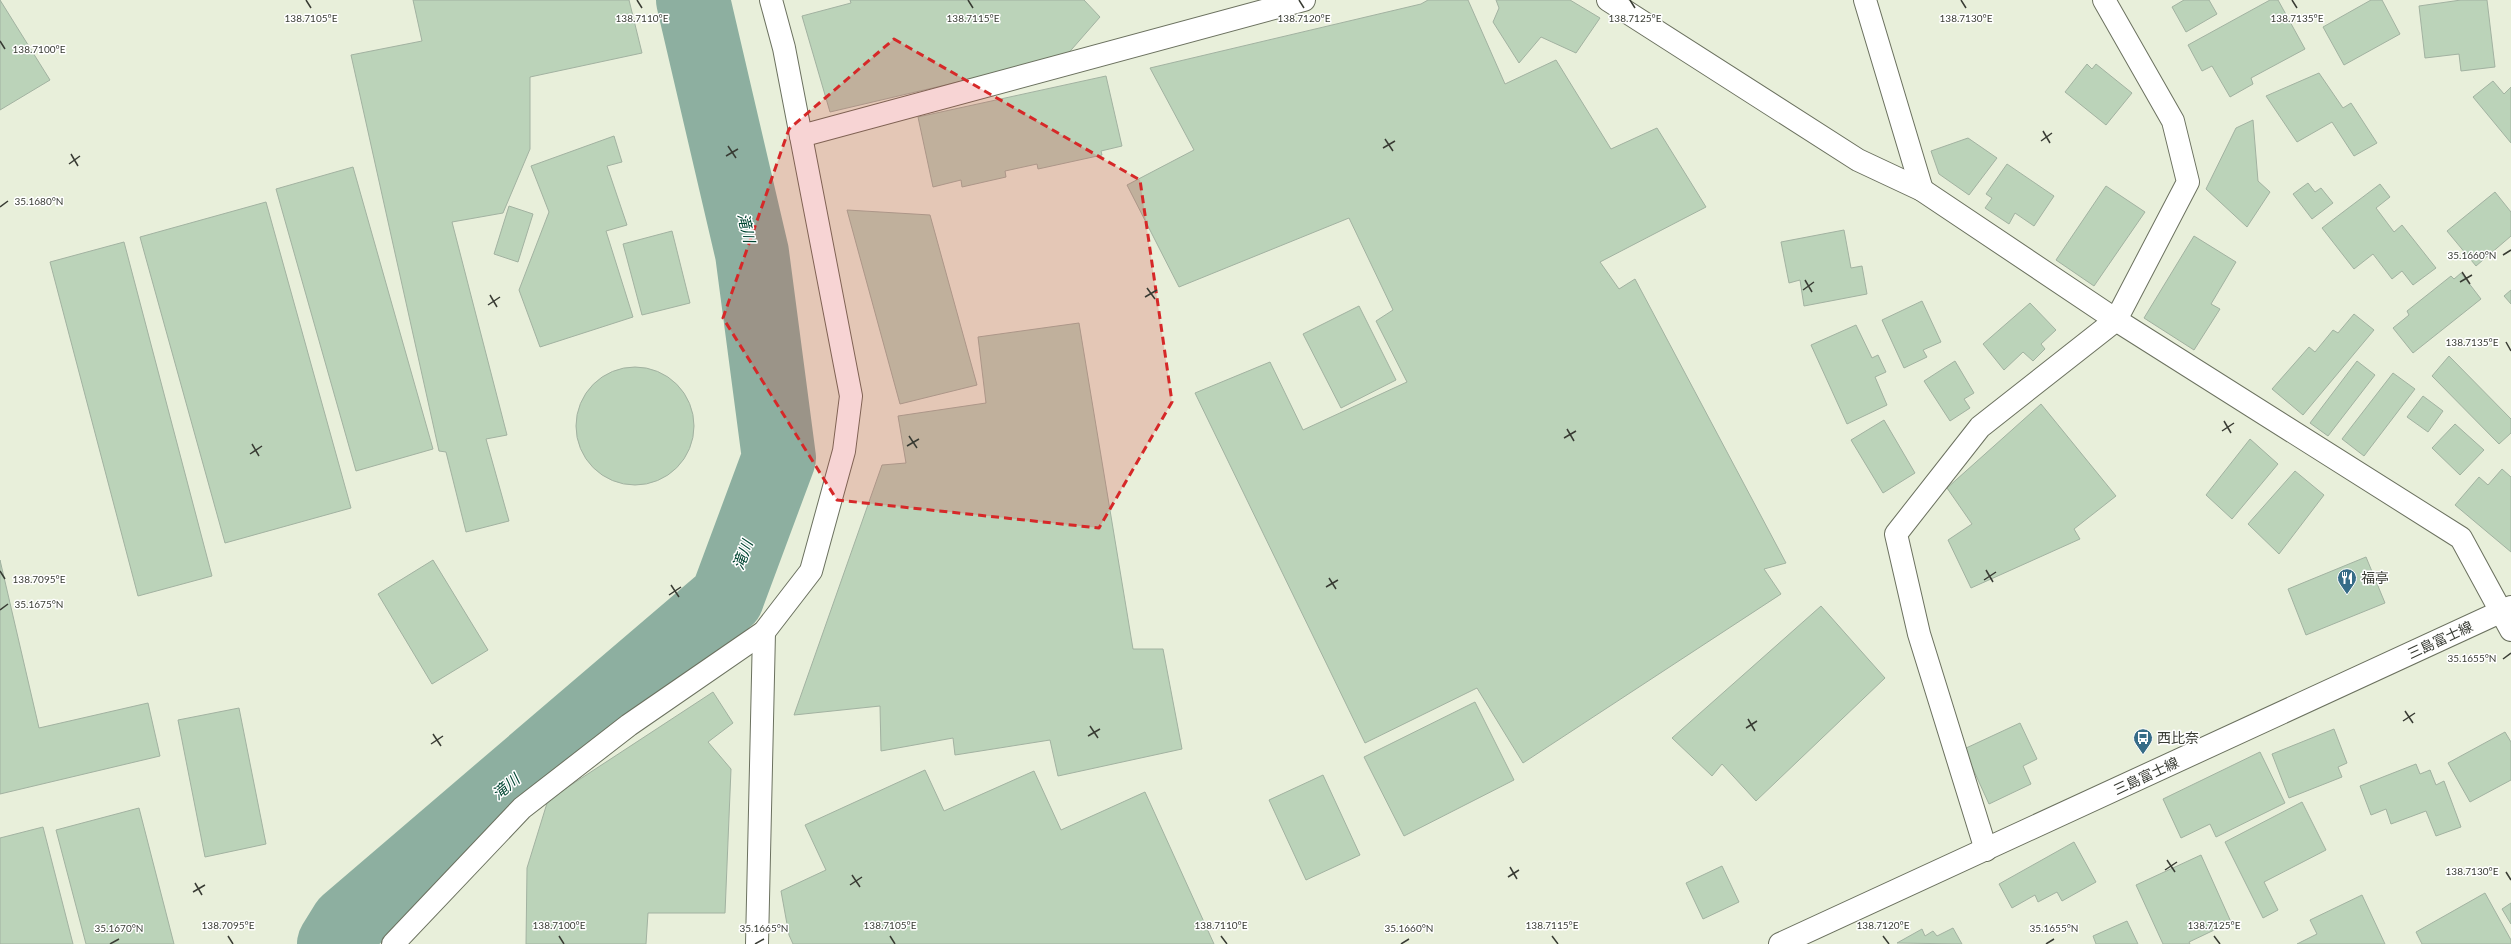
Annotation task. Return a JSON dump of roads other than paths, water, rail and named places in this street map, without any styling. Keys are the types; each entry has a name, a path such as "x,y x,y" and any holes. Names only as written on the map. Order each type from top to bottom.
{"street":[{"path":"393,944 522,808 629,725 764,632 811,570 844,451 851,396 784,48 771,0"},
{"path":"801,136 1304,0"},
{"path":"1608,0 1858,160 1922,190 2116,320 2461,538 2506,609 2511,630"},
{"path":"1865,0 1922,190"},
{"path":"1986,850 1919,634 1896,534 1980,427 2116,320 2188,182 2172,120 2104,0"},
{"name":"三島富士線","path":"1780,944 2506,609"},
{"path":"757,944 764,632"}],"waterway":[{"name":"滝川","path":"334,944 347,923 727,598 779,458 752,253 693,0"}],"place":[{"name":"福亭","path":"2347,595"},
{"name":"西比奈","path":"2143,755"}]}
